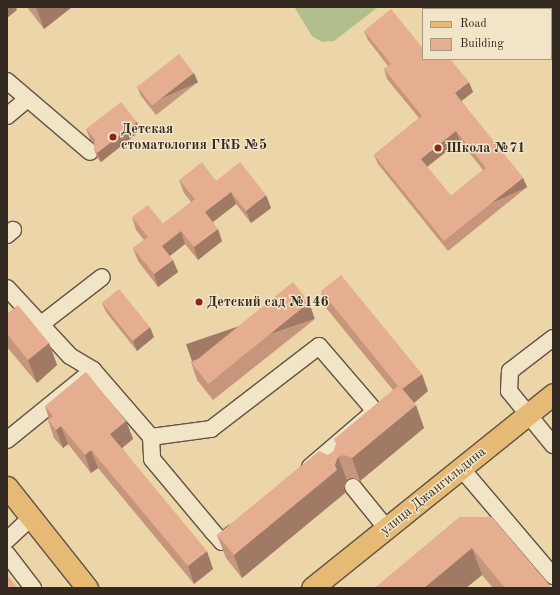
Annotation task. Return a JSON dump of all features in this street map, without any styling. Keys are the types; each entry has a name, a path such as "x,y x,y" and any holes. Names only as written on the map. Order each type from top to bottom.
{"main road":[{"name":"улица Джангильдина","path":"312,588 553,394"},
{"path":"7,487 30,518 87,588"}],"lane":[{"path":"7,81 90,152"},
{"path":"7,116 27,99"},
{"path":"40,325 102,277"},
{"path":"7,288 70,356 93,370 151,437 152,459 222,542 246,522"},
{"path":"553,338 510,371 509,392 553,445"},
{"path":"151,437 211,429 319,346 375,411 300,476"},
{"path":"7,440 93,370"},
{"path":"324,455 335,468"},
{"path":"461,468 489,513 553,576"},
{"path":"352,487 386,529"},
{"path":"7,540 30,518"},
{"path":"7,554 33,588"}],"green space":[{"path":"378,7 334,41 322,42 312,36 295,8"}],"building":[{"path":"391,9 422,46 422,60 451,60 469,82 455,93 523,178 444,241 374,155 422,116 384,69 391,64 364,31","holes":["456,131 486,168 451,196 421,159"]},
{"path":"179,54 194,73 152,106 137,87"},
{"path":"121,102 137,122 97,153 94,148 95,139 86,129"},
{"path":"202,162 216,181 240,162 266,195 246,211 231,192 205,212 218,229 194,247 181,231 162,246 173,260 154,274 133,248 148,237 132,217 148,205 163,224 195,199 179,180"},
{"path":"341,275 422,374 402,389 321,291"},
{"path":"293,282 309,302 208,384 192,364"},
{"path":"119,289 150,327 133,341 102,303"},
{"path":"18,305 49,343 28,360 7,334 7,314"},
{"path":"86,372 126,421 110,434 207,551 188,566 91,450 85,455 61,426 56,430 48,420 53,416 45,406"},
{"path":"399,385 416,405 352,458 344,455 338,457 335,465 337,470 234,555 217,535 319,451 328,455 333,452 336,444 334,439"},
{"path":"460,517 492,517 552,588 505,588 472,548 424,588 375,588"},
{"path":"7,575 18,588 7,588"}],"place":[{"name":"Детская стоматология ГКБ №5","path":"113,137"},
{"name":"Школа №71","path":"438,148"},
{"name":"Детский сад №146","path":"199,302"}]}
